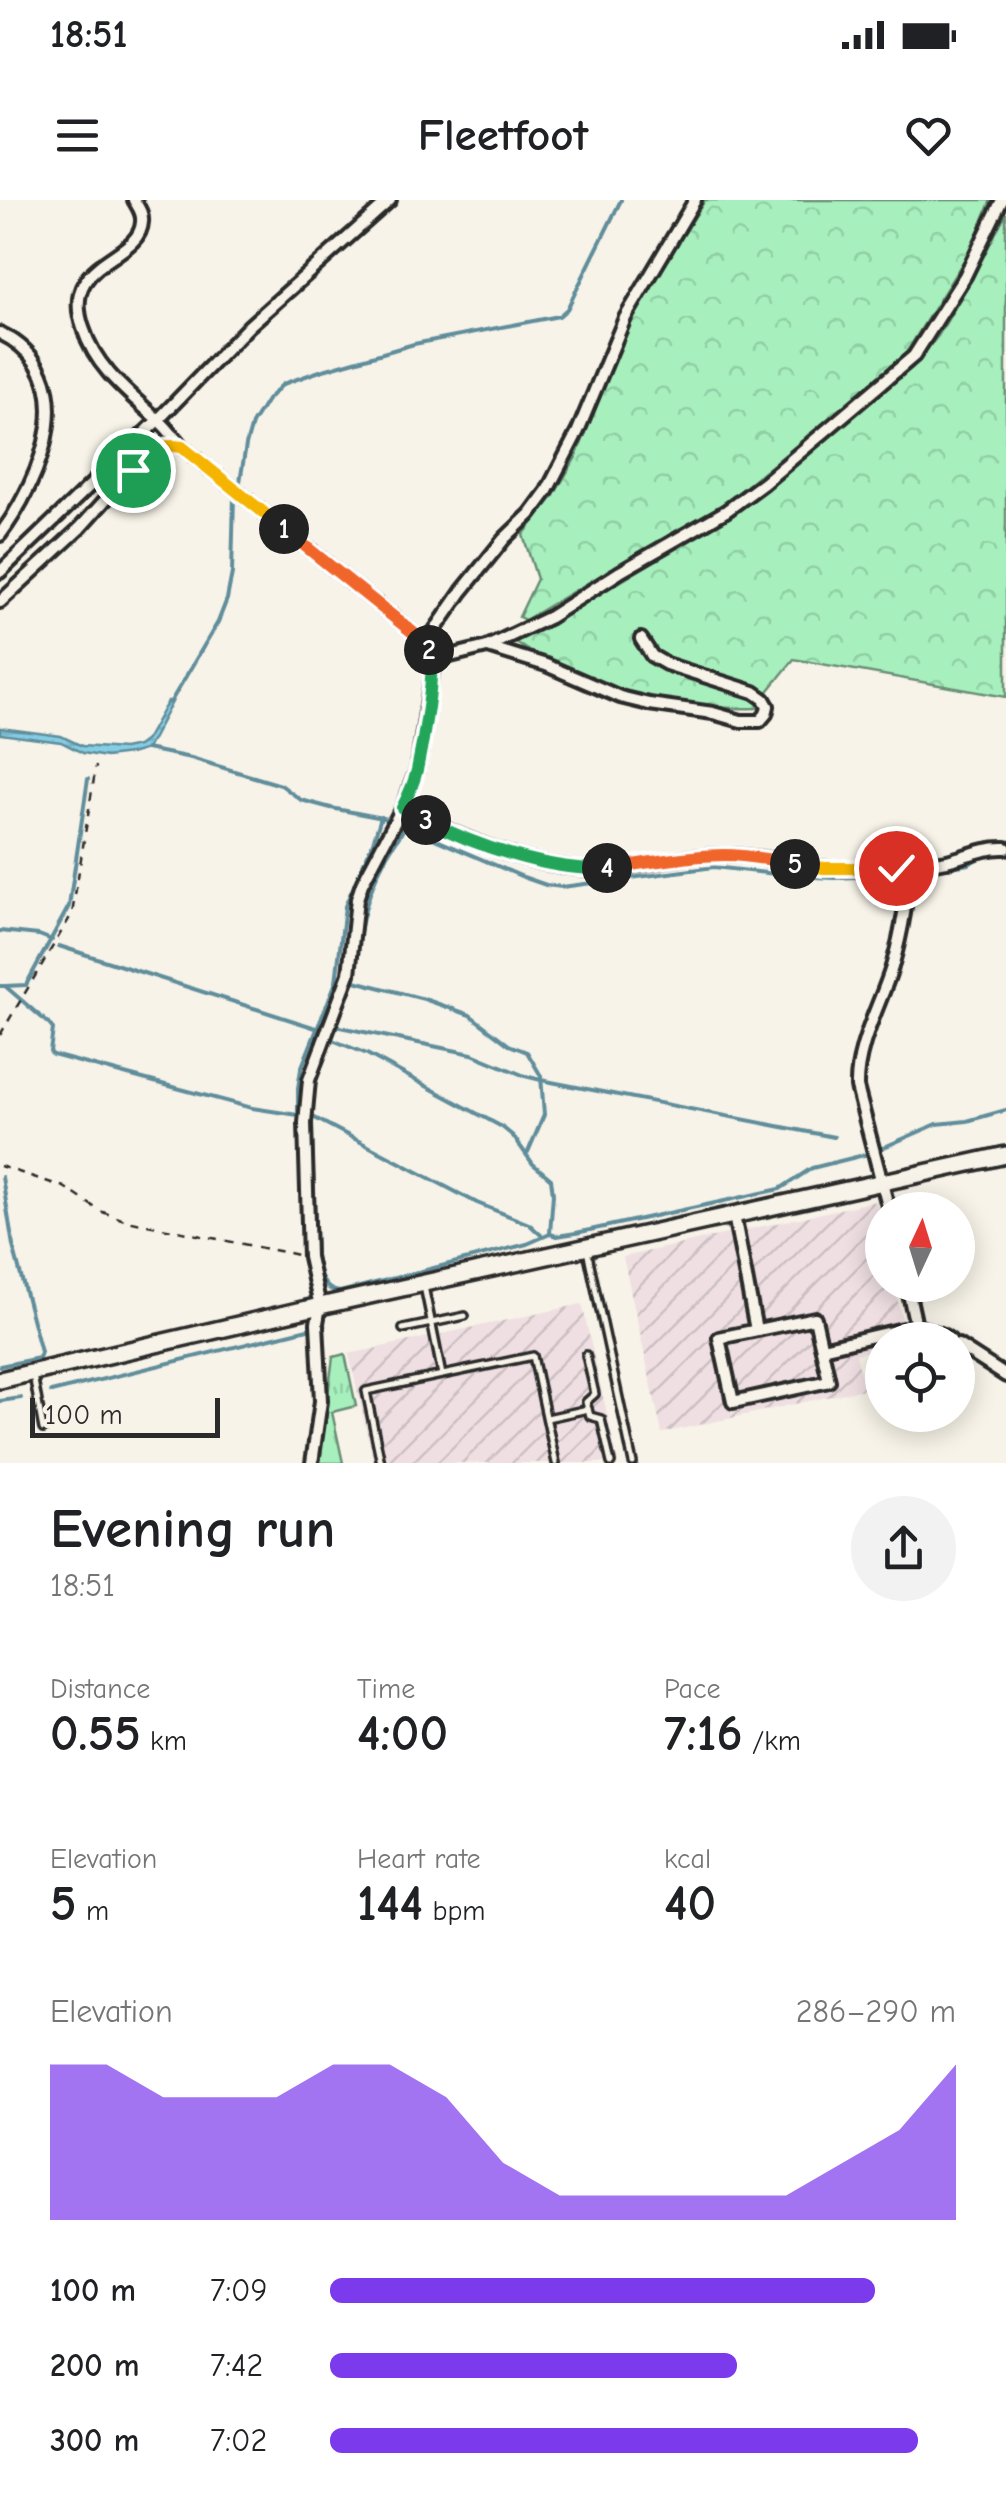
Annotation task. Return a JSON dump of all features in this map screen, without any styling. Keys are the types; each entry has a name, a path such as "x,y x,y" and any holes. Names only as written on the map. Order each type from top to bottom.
{"street":[{"path":"134,200 142,225 130,242 88,276 81,291 79,316 84,332 115,383 182,447 426,643 434,660 417,770 357,899 350,974 309,1080 309,1257 320,1306 321,1400 312,1463"},
{"path":"0,572 249,326 390,200"},
{"path":"426,643 473,578 548,492 625,318 695,200"},
{"path":"434,660 487,647 550,617 726,511 764,483 907,363 965,276 1002,200"},
{"path":"0,333 26,348 43,376 50,420 31,485 0,535"},
{"path":"0,602 156,450 167,444 182,447"},
{"path":"487,647 546,665 634,700 752,722 760,722 766,714 768,706 754,692 666,664 652,656 641,638"},
{"path":"398,816 546,864 596,869 729,854 824,868 908,871 978,850 1006,848"},
{"path":"885,1192 857,1088 857,1073 892,968 904,914 908,871"},
{"path":"0,1380 1006,1154"},
{"path":"734,1215 756,1330"},
{"path":"815,1318 829,1382 734,1402 720,1338 756,1330 815,1318"},
{"path":"822,1348 865,1338"},
{"path":"975,1356 1006,1376"}],"lane":[{"path":"587,1247 634,1463"},
{"path":"423,1283 442,1375"},
{"path":"403,1329 466,1316"},
{"path":"586,1355 595,1394 586,1402 590,1416 600,1418 611,1463"},
{"path":"381,1463 366,1392 533,1356 556,1463"},
{"path":"32,1372 43,1429"},
{"path":"547,1418 588,1409"}],"path":[{"path":"0,1034 72,914 96,766"},
{"path":"0,1166 64,1188 100,1211 127,1221 309,1257"}],"shaded area":[{"path":"865,1203 865,1302 898,1302 903,1322 865,1322 865,1352 856,1354 864,1389 662,1433 623,1257"},
{"path":"582,1304 618,1463 374,1463 349,1354"}],"green space":[{"path":"705,200 991,200 971,249 906,353 864,391 713,513 525,620 519,617 537,579 523,535 553,497 576,457 630,322"},
{"path":"1006,213 1006,697 794,659 765,695 669,661 655,653 644,635 637,637 648,657 751,696 760,703 757,708 694,706 599,684 569,673 515,642 736,511 912,368 938,336"},
{"path":"345,1354 356,1406 332,1412 343,1463 319,1463 333,1357"}],"water":[{"path":"168,701 172,702 147,749 130,754 106,757 83,753 61,742 0,734 0,728 61,736 82,746 123,749 146,740"}],"waterway":[{"path":"170,703 218,622 227,599 232,573 234,496 252,424 267,400 283,384 320,371 414,344 559,316 567,309 621,200"},
{"path":"146,749 281,785 301,800 388,819 546,885 562,887 714,867 834,878 903,875 969,864 984,854"},
{"path":"5,986 26,985 69,906 88,779"},
{"path":"0,986 5,986 53,1029 53,1055 252,1108 298,1115 301,1069 336,982 345,906 381,817"},
{"path":"356,955 374,884 405,826"},
{"path":"0,931 52,940"},
{"path":"59,946 316,1028"},
{"path":"351,980 470,1015 509,1045 527,1052 541,1076 544,1115 528,1152"},
{"path":"324,1055 350,984"},
{"path":"335,1026 472,1054 541,1080 834,1137"},
{"path":"330,1039 367,1054 513,1136 533,1164 551,1179 550,1233"},
{"path":"312,1093 317,1073"},
{"path":"882,1148 937,1124 967,1121 1006,1110"},
{"path":"311,1112 316,1255 325,1284 340,1292 527,1244 550,1234 576,1233 780,1189 812,1168 868,1154"},
{"path":"311,1116 477,1203 529,1224 541,1235"},
{"path":"0,1366 39,1358 41,1352 13,1246 2,1177"},
{"path":"51,1392 312,1328"},
{"path":"0,1401 21,1398"}],"route":[{"path":"133,470 167,444 182,447 426,643 434,660 429,700 417,770 402,808 438,827 546,864 596,869 729,854 824,868 896,868"}]}
